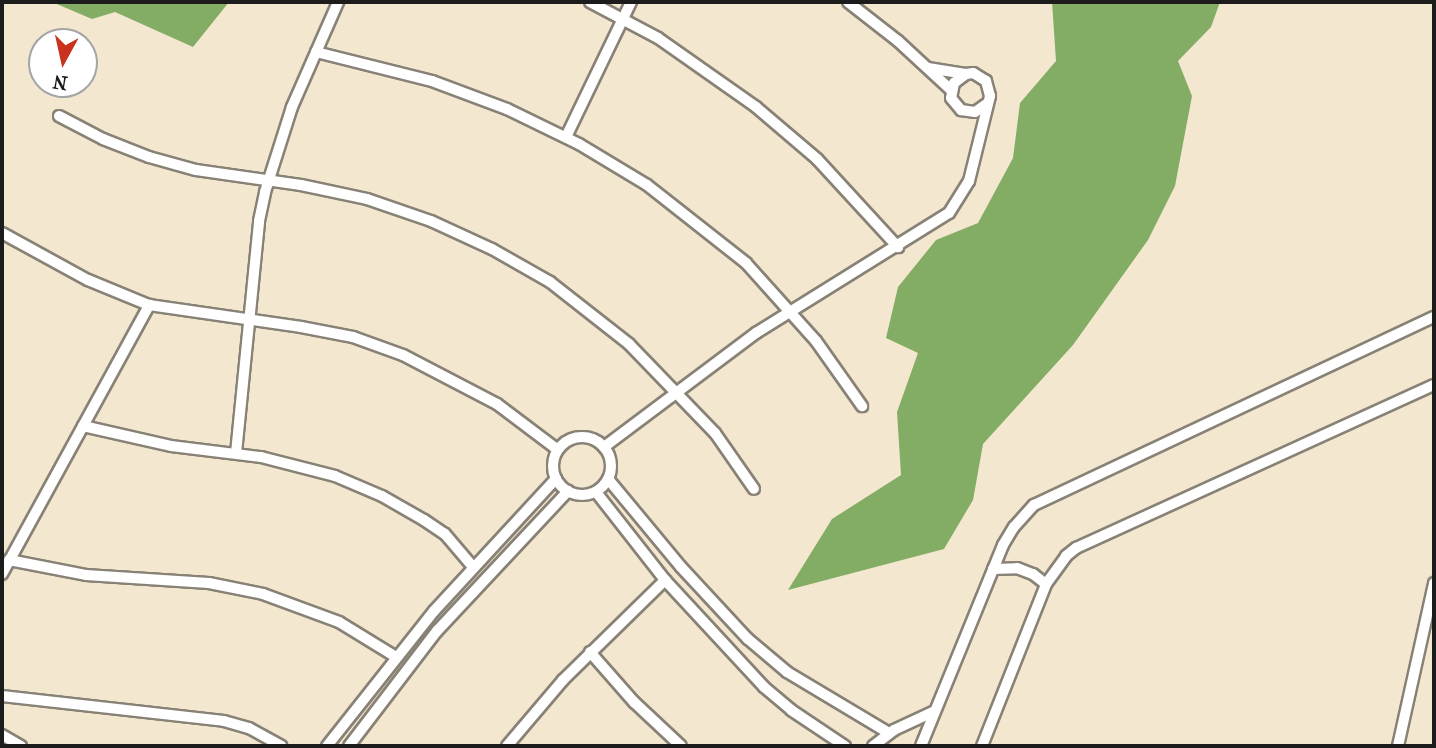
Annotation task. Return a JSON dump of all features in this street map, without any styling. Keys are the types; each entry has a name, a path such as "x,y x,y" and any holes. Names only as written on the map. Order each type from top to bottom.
{"street":[{"path":"236,453 258,221 268,180 292,107 338,2"},
{"path":"590,2 703,67 787,132 845,188 898,247"},
{"path":"566,137 631,2"},
{"path":"848,2 928,68 951,90 955,104 968,112 982,109 988,103"},
{"path":"316,52 432,81 507,109 566,137 636,178 698,222 746,263 790,311 862,406"},
{"path":"604,447 676,391 790,311 898,247 948,213 969,181 990,96 986,81 973,73 928,68"},
{"path":"951,90 954,83 965,74"},
{"path":"968,112 976,145"},
{"path":"59,116 103,139 149,157 196,170 268,180 367,199 431,221 492,248 550,282 595,315 676,391 722,442 754,489"},
{"path":"2,233 88,280 149,305 249,318 353,338 402,355 497,404 558,450"},
{"path":"2,574 149,305"},
{"path":"921,746 1008,536 1034,505 1434,317"},
{"path":"982,746 1046,584 1058,565 1076,548 1434,385"},
{"path":"83,426 171,446 236,453 311,468 382,496 445,534 473,567"},
{"path":"580,437 597,441 604,447 611,462 608,479 596,492 580,495 568,491 556,479 553,466 558,450 564,443 580,437"},
{"path":"327,746 396,657 473,567 556,479"},
{"path":"608,479 681,567 748,639 787,672 889,733"},
{"path":"349,746 399,678 467,596 568,491"},
{"path":"596,492 666,580 764,687 791,710 845,746"},
{"path":"9,560 86,575 209,583 262,594 339,622 396,657"},
{"path":"993,569 1017,568 1046,584"},
{"path":"507,746 590,652 666,580"},
{"path":"1398,746 1434,583"},
{"path":"590,652 634,702 681,746"},
{"path":"2,696 224,721 249,728 281,746"},
{"path":"873,746 889,733 935,711"},
{"path":"2,736 21,746"}],"green space":[{"path":"52,2 229,2 193,47 115,12 92,19"},
{"path":"1052,2 1220,2 1211,27 1178,61 1192,96 1175,186 1148,240 1073,345 983,444 973,500 944,549 788,590 832,519 901,475 897,412 918,353 886,338 898,287 936,240 978,223 1013,158 1020,103 1056,61"}]}
